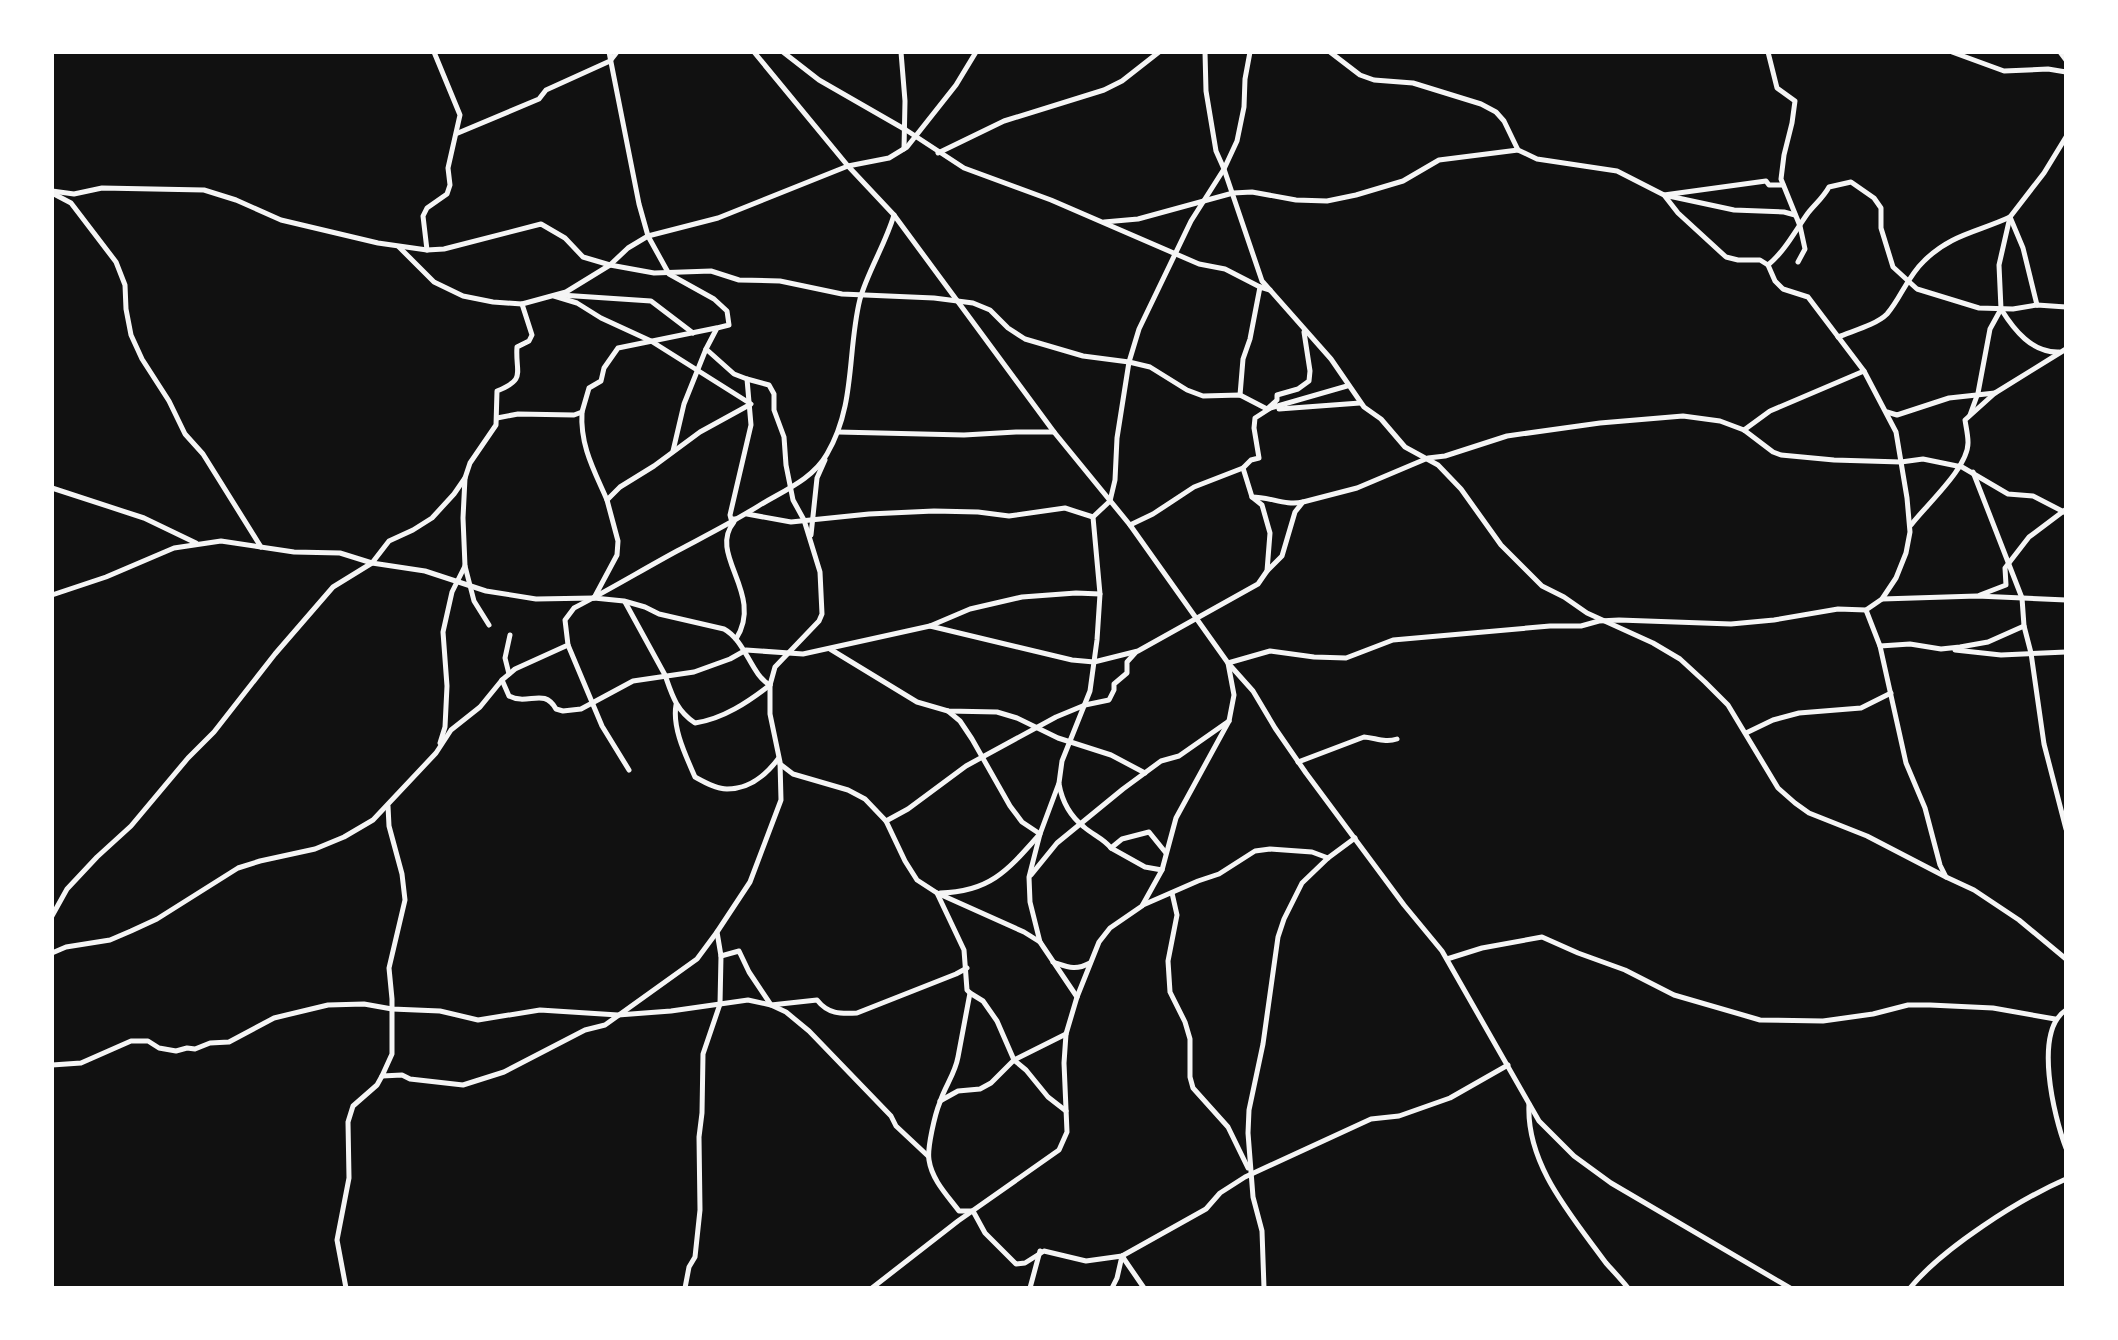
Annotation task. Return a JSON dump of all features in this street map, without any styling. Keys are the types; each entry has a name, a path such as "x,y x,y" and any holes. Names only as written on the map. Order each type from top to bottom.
{"street":[{"path":"428,250 423,216 427,208 447,194 450,184 448,168 460,115 434,52"},
{"path":"594,598 617,555 618,541 607,499 595,476 583,441 582,412 589,388 601,381 611,355 618,348 729,325 727,311 714,299 669,274 648,236 639,205 609,52"},
{"path":"458,133 539,99 546,90 610,61 617,52"},
{"path":"754,52 848,166 894,215 1054,432 1130,525 1228,663 1253,691 1298,762 1447,959 1529,1104 1549,1133 1574,1156 1611,1183 1790,1287"},
{"path":"783,52 819,80 906,130 964,168 1104,222 1199,264 1226,269 1270,290"},
{"path":"901,52 906,130 904,149"},
{"path":"399,247 434,282 453,291 493,302 522,304 566,292 610,265 628,248 648,236 718,218 848,166 889,158 904,149 915,137 956,85 976,52"},
{"path":"938,153 1004,121 1104,90 1122,81 1160,52"},
{"path":"1205,52 1206,91 1216,151 1262,281 1331,359 1360,403 1381,419 1405,447 1428,458 1461,489 1501,545 1542,586 1587,613 1653,643 1680,659 1728,705 1779,788 1809,813 1840,824 1974,890 2019,920 2066,959"},
{"path":"1093,517 1110,501 1115,480 1117,438 1129,362 1139,329 1191,221 1224,169 1237,141 1250,52"},
{"path":"1330,52 1360,75 1374,80 1413,83 1482,104 1496,112 1504,121 1518,150"},
{"path":"1768,52 1777,88 1795,102 1784,155 1783,185 1800,226 1805,248 1798,262"},
{"path":"1952,52 2004,71 2049,69 2066,72"},
{"path":"2060,52 2066,60"},
{"path":"2064,141 2044,173 2010,217 1999,265 2001,309 2013,328 2044,353 2064,351"},
{"path":"1104,222 1138,219 1233,193 1252,192 1296,200 1327,201 1403,181 1440,160 1518,150 1537,159 1617,171 1664,195 1734,210 1795,215"},
{"path":"1664,195 1766,181 1769,185 1783,185"},
{"path":"1768,265 1779,256 1829,187 1851,181 1874,198 1881,208 1881,228 1893,267 1917,289 1979,309 2037,305 2066,307"},
{"path":"52,192 74,194 102,188 204,190 236,200 281,220 399,247 428,250 444,249 541,224 554,229 583,257 610,265 669,274 711,271 739,280 780,281 842,294 973,303 990,310 1008,328 1025,339 1083,356 1150,367 1203,396 1240,395 1267,409 1360,403"},
{"path":"52,192 71,203 116,262 125,285 131,335 142,359 186,434 203,454 261,547"},
{"path":"1228,663 1270,651 1346,658 1393,640 1437,634 1581,626 1606,621 1731,624 1774,620 1838,609 1866,610 1882,599 1896,578 1906,553 1911,525 1896,432 1887,412 1864,371 1808,297 1783,289 1775,281 1768,265 1760,260 1726,257 1678,213 1664,195"},
{"path":"810,540 817,478 838,432 849,387 855,326 862,295 894,215"},
{"path":"1838,337 1885,316 1906,281 1924,260 1957,237 2010,217"},
{"path":"2010,217 2024,248 2037,305"},
{"path":"1240,395 1243,359 1250,339 1260,287"},
{"path":"553,295 651,301 693,333"},
{"path":"553,295 577,303 601,318 650,341 751,404"},
{"path":"489,625 474,601 465,566 465,478 470,463 496,425 497,391 517,379 520,370 517,347 530,341 532,335 522,304"},
{"path":"1970,415 1978,393 1990,330 2001,309"},
{"path":"673,451 684,404 717,328"},
{"path":"1130,525 1153,514 1194,487 1243,468 1251,460 1259,458 1255,418 1277,400 1277,396 1298,389 1309,381 1310,371 1303,329"},
{"path":"382,1076 402,1075 410,1079 463,1085 505,1072 585,1030 605,1025 697,959 750,882 781,800 779,760 770,714 770,685 775,667 822,614 820,572 804,520 793,500 784,437 774,410 775,394 769,385 734,374 706,349"},
{"path":"1911,525 1962,467 1969,444 1965,420 1994,393 2064,351"},
{"path":"1744,430 1770,411 1864,371"},
{"path":"736,519 731,519 730,515 751,425 747,379"},
{"path":"1267,409 1347,386"},
{"path":"1887,412 1897,415 1949,398 1994,393"},
{"path":"607,499 620,487 700,432 751,404"},
{"path":"496,418 518,414 574,415 582,412"},
{"path":"1252,497 1268,497 1289,505 1303,502 1356,488 1428,458 1445,456 1507,436 1655,417 1703,418 1744,430 1773,452 1781,454 1834,460 1901,462 1923,459 1962,467 2008,494 2033,496 2065,511 2029,537 2005,568 2006,585 1977,596"},
{"path":"838,432 964,435 1054,432"},
{"path":"629,770 602,726 568,645 565,620 574,608 790,488 813,471 826,457"},
{"path":"1243,468 1252,497 1262,505 1270,533 1267,571"},
{"path":"1973,472 2022,598 2024,626 2031,653 2044,744 2066,828"},
{"path":"52,916 67,889 131,826 188,758 214,732 275,654 333,587 372,563 389,541 432,517 465,478"},
{"path":"52,488 144,518 198,543"},
{"path":"930,626 1072,660 1094,662 1138,651 1258,584 1282,556 1295,512 1303,502"},
{"path":"747,514 791,522 934,511 1009,516 1065,508 1093,517"},
{"path":"1077,997 1040,942 1030,902 1029,877 1040,834 1059,783 1062,761 1090,691 1100,594 1093,517"},
{"path":"736,519 729,528 726,542 746,610 744,626 736,639"},
{"path":"52,595 106,577 174,548 198,543 221,541 294,552 340,553 372,563 425,571 486,591 536,599 594,598 624,601 659,614 724,629 746,650 764,681 770,685"},
{"path":"436,753 446,727 447,686 443,632 452,592 465,566"},
{"path":"502,680 509,696 519,701 544,697 551,701 556,709 581,709 633,681 694,671 730,659 746,650 803,654 930,626 970,609 1022,597 1100,594"},
{"path":"1882,599 1977,596 2066,600"},
{"path":"624,601 665,675 676,705 695,723 706,722 748,702 770,685"},
{"path":"1866,610 1880,646 1906,762 1925,808 1940,866 1946,877"},
{"path":"1949,648 1989,642 2024,626"},
{"path":"509,674 505,658 510,635"},
{"path":"1880,646 1910,644 2001,655 2066,652"},
{"path":"52,953 66,947 110,940 157,919 238,868 315,849 344,837 373,820 436,753 451,730 480,707 502,680 515,669 568,645"},
{"path":"830,649 917,702 948,710 997,712 1017,718 1111,755 1145,773"},
{"path":"886,821 908,809 966,766 1085,705 1109,700 1114,684 1127,673 1127,662 1138,651"},
{"path":"1142,906 1162,870 1177,818 1229,721 1234,695 1228,663"},
{"path":"1746,733 1773,720 1799,713 1861,708 1891,693"},
{"path":"676,705 676,723 695,778 726,789 758,780 779,760"},
{"path":"948,710 960,721 1022,822 1040,834"},
{"path":"1029,877 1057,843 1145,773 1161,761 1179,756 1229,721"},
{"path":"1298,762 1364,737 1380,741 1397,739"},
{"path":"779,760 782,767 793,774 858,795 886,821 917,880 937,893 1024,932 1040,942"},
{"path":"1059,783 1068,811 1081,825 1097,834 1111,848 1146,867 1162,870"},
{"path":"346,1287 337,1240 349,1178 348,1122 353,1106 377,1085 392,1054 389,968 405,900 402,874 389,825 388,806"},
{"path":"1111,848 1122,839 1149,832 1166,853"},
{"path":"937,893 976,887 995,879 1009,869 1040,834"},
{"path":"1264,1287 1262,1231 1253,1197 1248,1146 1249,1110 1263,1044 1278,937 1283,919 1298,890 1328,858 1355,838"},
{"path":"872,1287 1059,1150 1067,1132 1066,1034 1077,997 1104,935 1142,906 1219,874 1255,851 1270,849 1312,852 1328,858"},
{"path":"937,893 960,941 967,968 967,990 983,1001 997,1021 1014,1060 1048,1097 1066,1111"},
{"path":"1172,894 1177,915 1168,961 1170,992 1190,1039 1190,1077 1198,1094 1228,1127 1251,1174"},
{"path":"685,1287 689,1267 695,1257 700,1210 699,1137 703,1054 720,1004 721,956 717,932"},
{"path":"1447,959 1467,952 1542,937 1625,970 1674,995 1760,1020 1823,1021 1873,1014 1908,1005 1993,1008 2055,1019"},
{"path":"721,956 739,951 748,972 771,1004 786,1012 809,1031 891,1116 896,1126 928,1156 936,1180 959,1211 973,1211"},
{"path":"1053,962 1074,969 1091,963"},
{"path":"52,1065 81,1063 131,1041 148,1041 159,1048 176,1051 195,1049 210,1043 229,1042 274,1018 328,1005 364,1004 392,1009 440,1011 478,1020 540,1010 618,1015 671,1011 748,1000 771,1004 817,1000 823,1007 840,1015 857,1013 967,968"},
{"path":"928,1156 940,1101 951,1080 958,1057 970,993"},
{"path":"2066,1010 2055,1019 2049,1041 2055,1115 2066,1148"},
{"path":"940,1101 958,1091 980,1089 991,1083 1014,1060 1066,1034"},
{"path":"1040,1251 1086,1261 1122,1256 1206,1209 1220,1193 1251,1174 1371,1119 1399,1116 1450,1098 1508,1066"},
{"path":"1529,1104 1531,1134 1562,1205 1628,1287"},
{"path":"1910,1287 1966,1239 2010,1209 2066,1179"},
{"path":"973,1211 985,1233 1016,1264 1025,1263 1040,1251"},
{"path":"1030,1287 1040,1251"},
{"path":"1111,1287 1122,1256"},
{"path":"1122,1256 1144,1287"}]}
